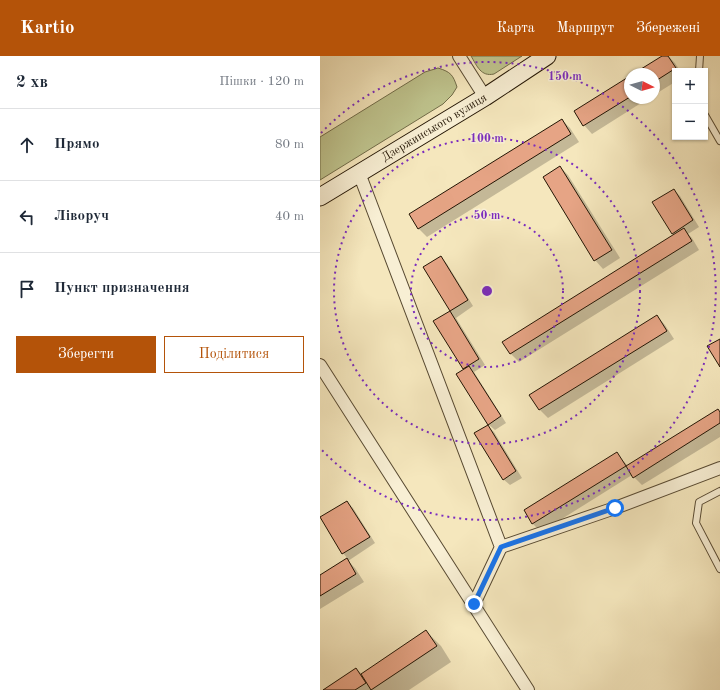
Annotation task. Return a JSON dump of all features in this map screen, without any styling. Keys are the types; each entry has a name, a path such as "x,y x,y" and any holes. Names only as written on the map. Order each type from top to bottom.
{"main road":[{"name":"Дзержинського вулиця","path":"320,197 485,97 547,56"}],"street":[{"path":"460,56 485,97"},
{"path":"358,173 501,547"},
{"path":"320,365 528,690"},
{"path":"474,604 501,547 615,508 720,468"}],"lane":[{"path":"699,68 700,56"},
{"path":"708,120 720,141"},
{"path":"720,491 699,502 696,523 720,569"}],"green space":[{"path":"471,56 522,56 494,74 486,74 477,67"},
{"path":"438,68 451,74 457,87 452,95 443,104 320,180 320,137 425,72"}],"building":[{"path":"662,56 668,56 676,68 672,68 672,71 660,78 660,68 643,68"},
{"path":"624,80 624,101 583,126 574,111"},
{"path":"562,119 571,134 418,229 409,214"},
{"path":"560,166 612,250 594,261 543,177"},
{"path":"674,189 693,220 672,234 652,202"},
{"path":"684,228 692,241 510,354 502,342"},
{"path":"441,256 468,300 450,311 423,267"},
{"path":"450,311 479,359 463,369 433,321"},
{"path":"657,315 667,331 539,410 529,395"},
{"path":"720,339 720,367 707,346"},
{"path":"469,366 501,416 488,425 456,374"},
{"path":"718,409 720,412 720,423 633,478 626,466"},
{"path":"488,425 516,471 503,480 474,433"},
{"path":"617,452 626,466 532,524 524,510"},
{"path":"347,501 370,537 342,554 320,517"},
{"path":"347,558 356,574 320,596 320,575"},
{"path":"426,630 437,646 371,690 361,674"},
{"path":"356,668 366,683 355,690 323,690"}],"route":[{"path":"474,604 501,547 615,508"}]}
